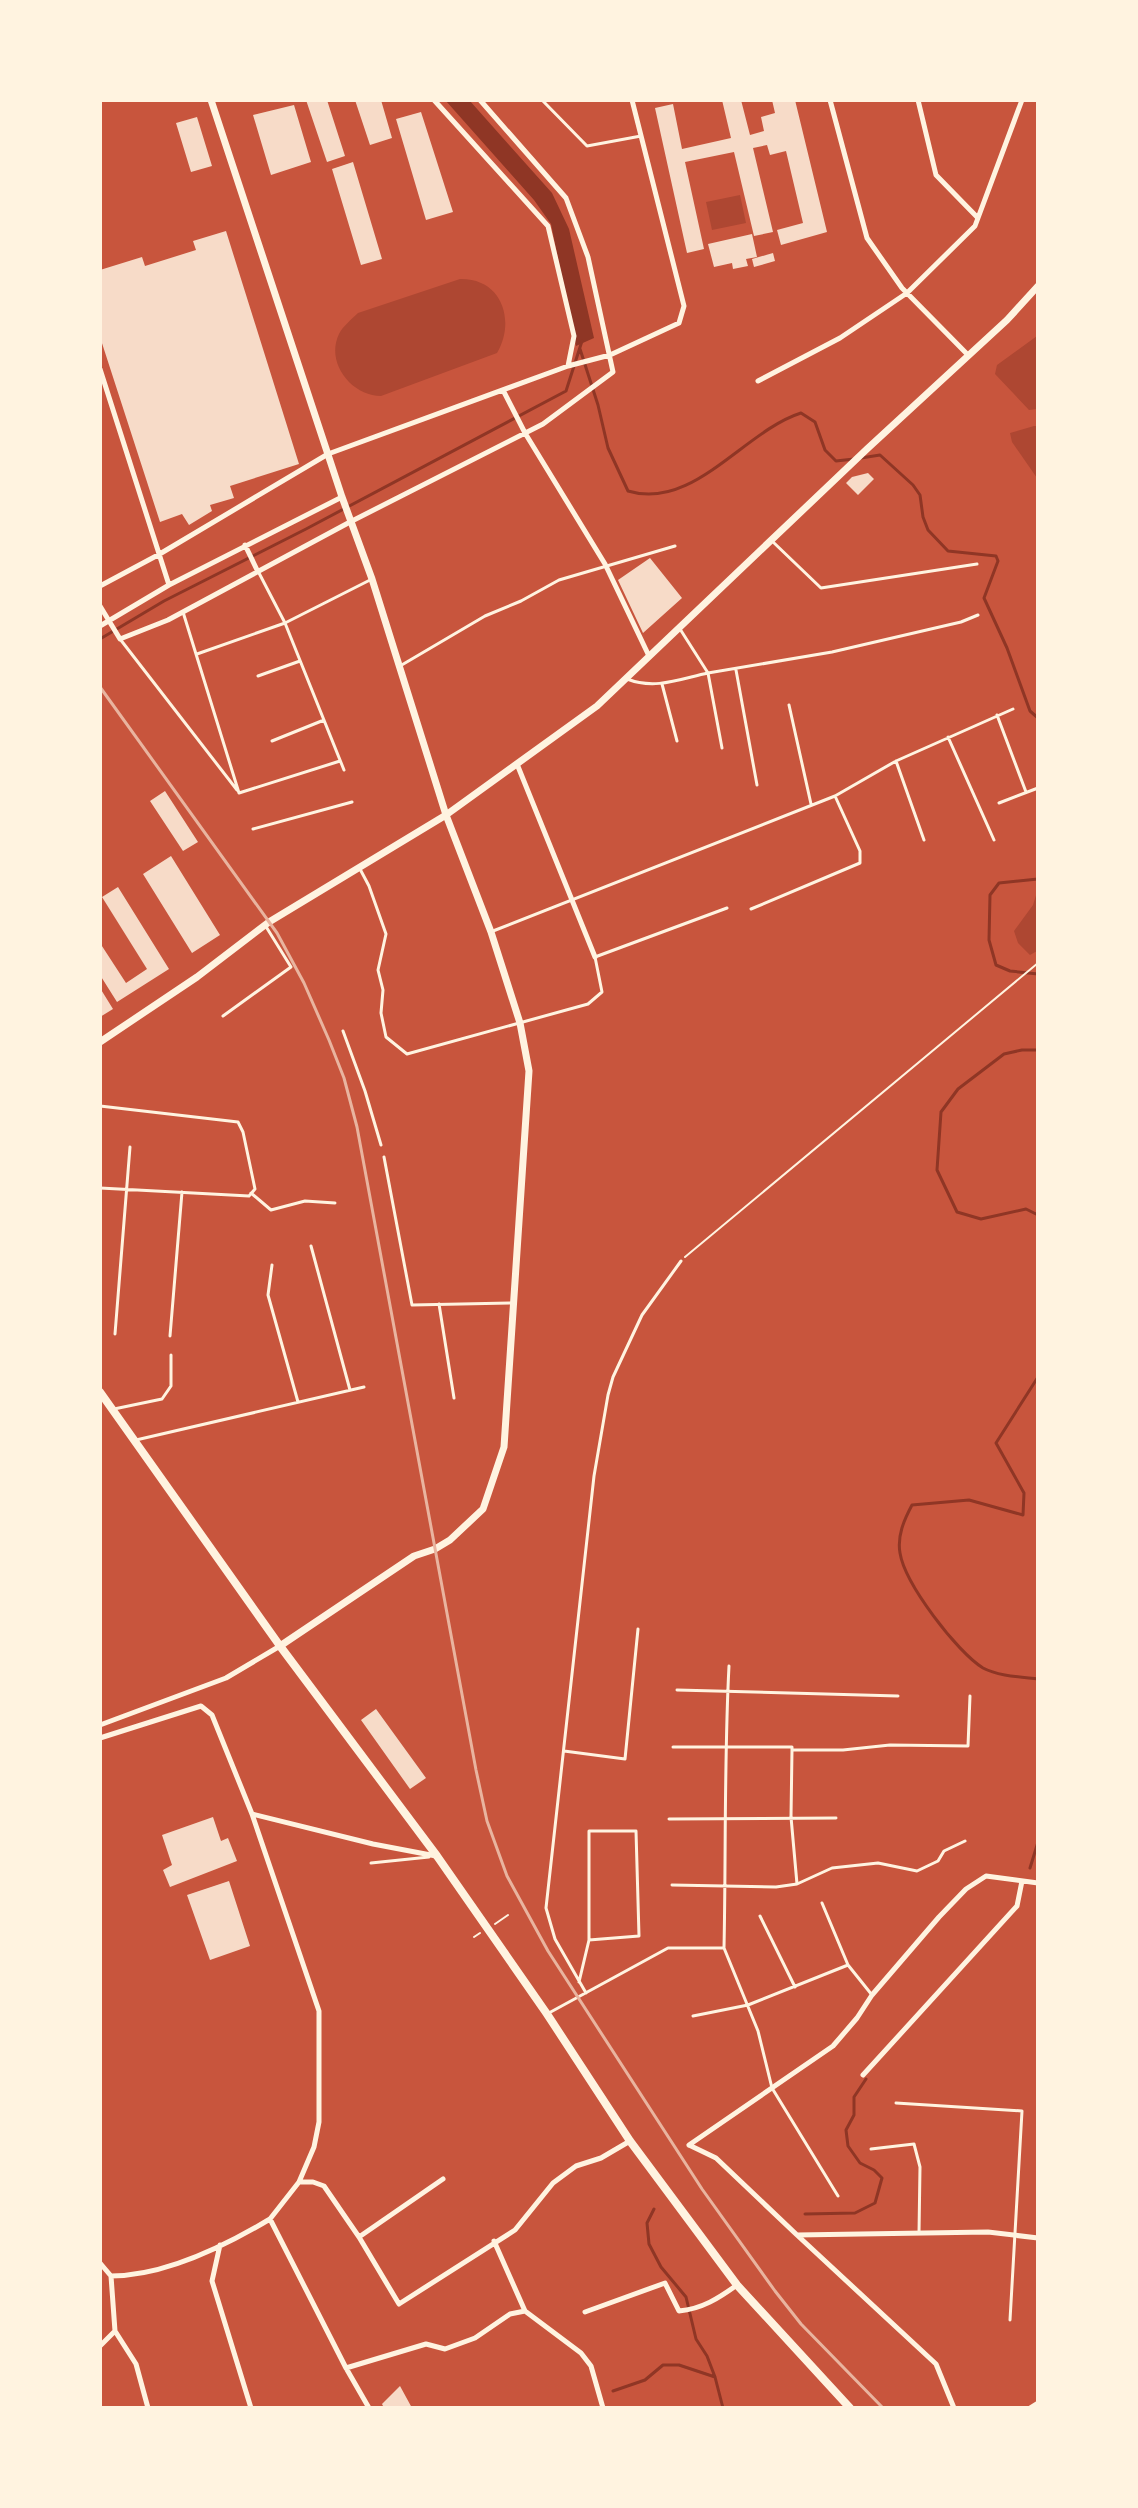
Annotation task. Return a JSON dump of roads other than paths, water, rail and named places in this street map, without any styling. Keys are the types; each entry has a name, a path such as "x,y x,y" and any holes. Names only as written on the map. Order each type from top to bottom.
{"main road":[{"path":"100,1392 280,1646 437,1856 547,2014 630,2141 736,2285 850,2408"}],"street":[{"path":"100,1725 226,1678 280,1646 414,1556 435,1549 450,1540 483,1509 504,1447 512,1303 530,1071 520,1023 491,932 446,815 372,579 350,522 211,100"},
{"path":"434,100 548,226 574,336 568,366"},
{"path":"100,606 120,639 183,612 350,522 543,424 613,372 588,256 566,198 480,100"},
{"path":"100,586 158,555 328,454 568,366 610,355 679,323 684,306 633,100"},
{"path":"830,100 867,238 907,293 968,355"},
{"path":"918,100 936,175 976,218"},
{"path":"758,381 840,338 907,293 975,226 976,218 985,204 1022,100"},
{"path":"100,1042 197,977 265,925 446,815 580,720 627,679 1007,320 1038,286"},
{"path":"100,369 169,585"},
{"path":"503,390 525,433 605,564 649,656"},
{"path":"100,626 169,585 342,496"},
{"path":"245,545 258,572"},
{"path":"517,764 595,957"},
{"path":"100,1738 201,1706 212,1715 252,1814 320,2011 319,2122 314,2147 299,2182 270,2219 220,2245 144,2274 111,2276"},
{"path":"252,1814 373,1844 437,1856"},
{"path":"954,2408 936,2364 716,2158 689,2145 833,2046 857,2018 872,1995 966,1889 986,1876 1038,1883"},
{"path":"863,2075 1017,1906 1022,1881"},
{"path":"299,2182 324,2186 359,2237 399,2304 494,2241 515,2230 553,2183 576,2166 601,2158 630,2141"},
{"path":"359,2237 443,2179"},
{"path":"270,2219 346,2368 369,2408"},
{"path":"797,2235 988,2232 1038,2238"},
{"path":"494,2241 525,2311 581,2353 591,2366 603,2408"},
{"path":"220,2245 212,2281 251,2408"},
{"path":"100,2263 111,2276 115,2331 136,2364 148,2408"},
{"path":"585,2312 665,2283 679,2311 693,2310 718,2298 736,2285"},
{"path":"346,2368 426,2344 445,2349 475,2338 510,2314 525,2311"},
{"path":"100,2346 115,2331"},
{"path":"1030,2408 1038,2403"}],"lane":[{"path":"542,100 587,146 642,136"},
{"path":"771,541 821,588 976,564"},
{"path":"399,666 485,616 559,580 605,564 675,546"},
{"path":"258,572 285,623 344,770"},
{"path":"197,654 285,623 372,579"},
{"path":"183,612 239,793"},
{"path":"627,679 643,685 662,684 708,673 832,652 961,622 978,615"},
{"path":"679,628 708,673 722,748"},
{"path":"120,639 239,793"},
{"path":"258,676 300,661"},
{"path":"736,670 757,785"},
{"path":"662,684 677,741"},
{"path":"789,705 811,804"},
{"path":"491,932 835,796 896,761 1013,709"},
{"path":"997,716 1026,792"},
{"path":"272,741 324,720"},
{"path":"948,737 994,840"},
{"path":"239,793 340,761"},
{"path":"896,761 924,840"},
{"path":"999,803 1038,788"},
{"path":"751,909 860,863 861,851 835,796"},
{"path":"253,829 352,802"},
{"path":"360,869 369,886 386,934 378,970 383,990 382,1019 386,1037 407,1054 588,1004 602,992 595,957 727,908"},
{"path":"223,1016 291,967 265,925"},
{"path":"344,1031 381,1145"},
{"path":"100,1106 238,1122 243,1132 255,1190 249,1196 100,1188"},
{"path":"115,1334 130,1147"},
{"path":"384,1156 412,1305 512,1303"},
{"path":"170,1336 182,1192"},
{"path":"251,1193 271,1210 305,1201 335,1203"},
{"path":"311,1246 350,1390"},
{"path":"586,1993 555,1939 546,1908 594,1476 613,1377 642,1315 681,1261"},
{"path":"272,1265 268,1295 298,1402"},
{"path":"439,1304 454,1398"},
{"path":"112,1409 162,1399 171,1386 171,1355"},
{"path":"135,1441 364,1387"},
{"path":"564,1751 625,1759 638,1629"},
{"path":"729,1666 725,1746 727,1818 724,1948 758,2031 772,2088 838,2196"},
{"path":"677,1690 898,1696"},
{"path":"673,1747 792,1747 792,1750 843,1750 890,1745 968,1746 970,1696"},
{"path":"792,1750 791,1817 797,1884"},
{"path":"669,1819 836,1818"},
{"path":"579,1982 589,1940 589,1832 636,1831 639,1936 589,1940"},
{"path":"672,1886 776,1887 797,1884 832,1868 878,1863 917,1871 938,1861 944,1851 965,1841"},
{"path":"371,1863 437,1856"},
{"path":"822,1903 848,1965 872,1995"},
{"path":"760,1916 795,1987"},
{"path":"547,2014 668,1948 724,1948"},
{"path":"693,2016 748,2006 848,1965"},
{"path":"896,2103 1022,2111 1010,2320"},
{"path":"871,2149 914,2144 920,2167 919,2233"}],"waterway":[{"path":"100,639 164,601 306,529 566,391 582,341"},
{"path":"580,349 598,405 608,448 628,491 652,494 674,490 718,466 780,422 801,413 815,422 825,450 836,461 854,459"},
{"path":"861,458 880,455 913,485 920,495 923,517 928,530 948,551 996,556 998,561 984,598 1007,648 1030,711 1038,718"},
{"path":"1038,879 999,883 990,895 989,940 996,965 1010,971 1038,974"},
{"path":"1038,1050 1022,1050 1004,1054 958,1089 941,1112 937,1170 957,1212 981,1219 1026,1209 1038,1215"},
{"path":"1038,1377 996,1443 1024,1493 1023,1515 969,1500 912,1505 899,1540 900,1553 911,1582 934,1616 960,1648 983,1668 1010,1676 1038,1679"},
{"path":"1030,1868 1038,1842"},
{"path":"805,2214 855,2213 875,2203 882,2178 874,2170 860,2163 848,2146 846,2130 854,2115 854,2097 866,2079"},
{"path":"654,2209 647,2223 649,2244 661,2267 686,2297 696,2339 707,2356 723,2408"},
{"path":"613,2391 645,2380 663,2365 679,2365 715,2377"}],"railway":[{"path":"100,687 277,933 304,983 344,1078 357,1127 476,1770 487,1821 507,1876 548,1951 702,2189 801,2324 883,2408"}]}
